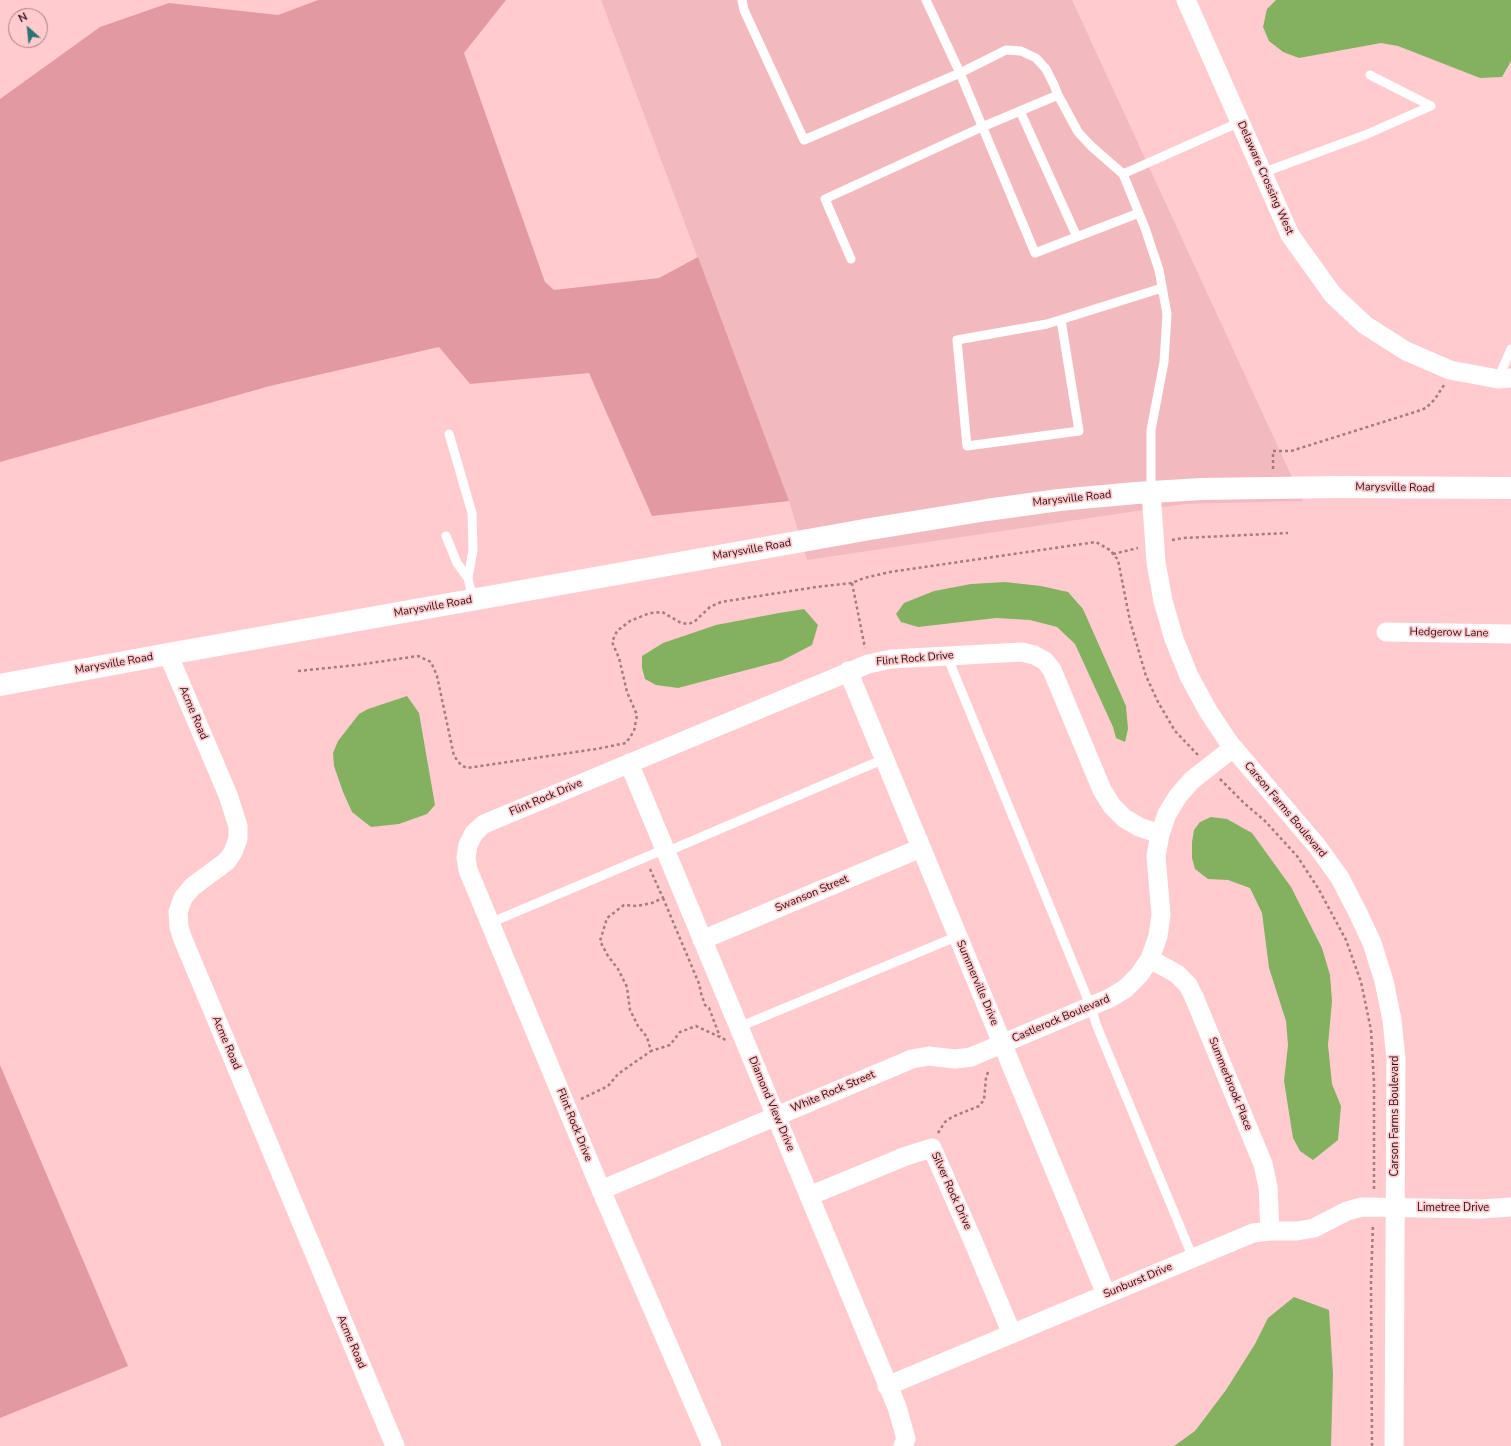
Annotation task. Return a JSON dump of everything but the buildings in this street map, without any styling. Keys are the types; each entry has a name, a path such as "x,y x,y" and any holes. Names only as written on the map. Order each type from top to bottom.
{"highway":[{"name":"Marysville Road","path":"0,685 870,529 1059,500 1151,492 1272,488 1511,488"}],"street":[{"name":"Delaware Crossing West","path":"1186,0 1290,235 1333,294 1365,325 1406,351 1450,370 1505,378"},
{"name":"Carson Farms Boulevard","path":"1151,492 1156,562 1163,601 1174,639 1189,676 1208,711 1233,748 1317,846 1340,878 1372,943 1384,981 1392,1020 1396,1059 1394,1446"},
{"name":"Hedgerow Lane","path":"1386,632 1511,634"},
{"name":"Flint Rock Drive","path":"712,1446 601,1190 468,870 466,858 468,845 474,833 484,824 848,671 868,664 891,659 1022,652 1034,655 1045,661 1052,670 1102,790 1112,806 1124,818 1139,827 1160,834"},
{"name":"Acme Road","path":"168,654 228,794 238,826 238,839 233,852 227,861 192,887 183,898 178,912 181,932 395,1446"},
{"name":"Summerville Drive","path":"848,671 1106,1294"},
{"name":"Castlerock Boulevard","path":"1002,1044 1110,998 1125,989 1139,975 1150,959 1158,936 1161,915 1156,856 1160,834 1167,814 1178,796 1192,780 1233,748"},
{"name":"Diamond View Drive","path":"629,763 702,940 735,1034 776,1116 887,1386 897,1406 906,1439 903,1446"},
{"name":"Swanson Street","path":"702,940 921,848"},
{"name":"Summerbrook Place","path":"1150,959 1177,974 1188,985 1194,997 1263,1164 1268,1187 1270,1231"},
{"name":"White Rock Street","path":"601,1190 912,1059 929,1056 955,1059 971,1057 1002,1044"},
{"name":"Silver Rock Drive","path":"809,1196 906,1156 932,1148 1012,1334"},
{"name":"Sunburst Drive","path":"887,1386 1253,1233 1270,1231 1297,1231 1314,1228 1347,1211 1362,1207 1395,1208"},
{"name":"Limetree Drive","path":"1395,1208 1511,1207"}],"lane":[{"path":"742,0 744,10 804,140 960,73 1006,50 1021,51 1036,58 1046,69 1078,132 1091,146 1123,174 1139,213 1159,270 1167,314 1164,362 1151,430 1151,492"},
{"path":"926,0 960,73 1034,253 1139,213"},
{"path":"1262,173 1365,135 1431,106 1370,75"},
{"path":"851,259 825,199 982,127 1058,95"},
{"path":"1020,111 1077,237"},
{"path":"1123,174 1240,122"},
{"path":"1061,320 1079,431 967,446 958,340 1047,324 1162,288"},
{"path":"1505,378 1511,349"},
{"path":"449,434 472,513 472,550 468,578 473,600"},
{"path":"446,536 457,563 468,578"},
{"path":"947,656 1091,1007 1096,1024 1193,1258"},
{"path":"490,923 884,759"},
{"path":"735,1034 958,936"}],"path":[{"path":"1272,488 1273,451 1291,451 1426,408 1435,399 1450,370"},
{"path":"1113,554 1183,538 1288,533"},
{"path":"298,671 357,665 418,656 431,662 437,676 454,756 461,765 467,768 626,744 634,732 637,715 626,692 619,658 612,642 617,631 630,621 650,613 662,612 681,623 688,624 694,622 710,607 721,602 816,587 852,583 864,578 890,572 1096,542 1113,554 1118,560 1130,621 1146,676 1158,702 1175,731 1244,803 1265,821 1297,856 1318,888 1346,940 1361,982 1371,1030 1374,1082 1374,1207 1370,1282 1372,1446"},
{"path":"852,583 868,664"},
{"path":"644,858 663,898 700,986 705,1005 709,1008 720,1038"},
{"path":"651,1051 647,1037 638,1026 630,1010 627,987 618,969 608,956 600,941 607,918 624,906 652,904 663,898"},
{"path":"566,1105 608,1086 618,1074 651,1051 670,1045 680,1032 696,1026 709,1031 720,1038 735,1034"},
{"path":"932,1148 939,1131 945,1122 952,1117 979,1106 984,1100 986,1078 991,1066"}],"shaded area":[{"path":"318,0 506,0 464,53 545,282 554,290 659,278 698,257 789,501 652,516 589,373 470,384 439,347 270,386 0,462 0,99 100,27 169,3 278,15"},
{"path":"601,0 1072,0 1303,501 1184,504 807,560 789,501"},
{"path":"1276,0 1511,0 1511,61 1502,77 1480,78 1398,46 1381,43 1299,58 1283,52 1269,41 1263,27 1267,9"},
{"path":"1005,582 1041,586 1068,592 1083,609 1126,706 1128,729 1125,742 1116,738 1113,727 1075,644 1057,627 1030,620 996,618 918,627 901,622 896,614 904,603 934,591 971,584"},
{"path":"804,609 818,625 812,645 781,661 678,688 656,685 645,679 642,668 642,656 663,643 716,625"},
{"path":"407,696 419,713 435,805 427,814 399,824 371,827 352,812 334,766 333,753 338,741 359,714 368,709"},
{"path":"1211,817 1227,819 1252,833 1291,887 1322,948 1330,975 1332,1001 1328,1045 1332,1084 1341,1106 1338,1140 1313,1160 1300,1151 1293,1138 1284,1081 1288,1045 1286,1021 1269,968 1262,913 1250,888 1228,880 1208,879 1195,869 1192,858 1194,830 1200,822"},
{"path":"0,1065 128,1366 0,1418"},
{"path":"1294,1297 1329,1310 1333,1374 1331,1446 1174,1446 1195,1431 1226,1390 1255,1344 1268,1318"}]}
